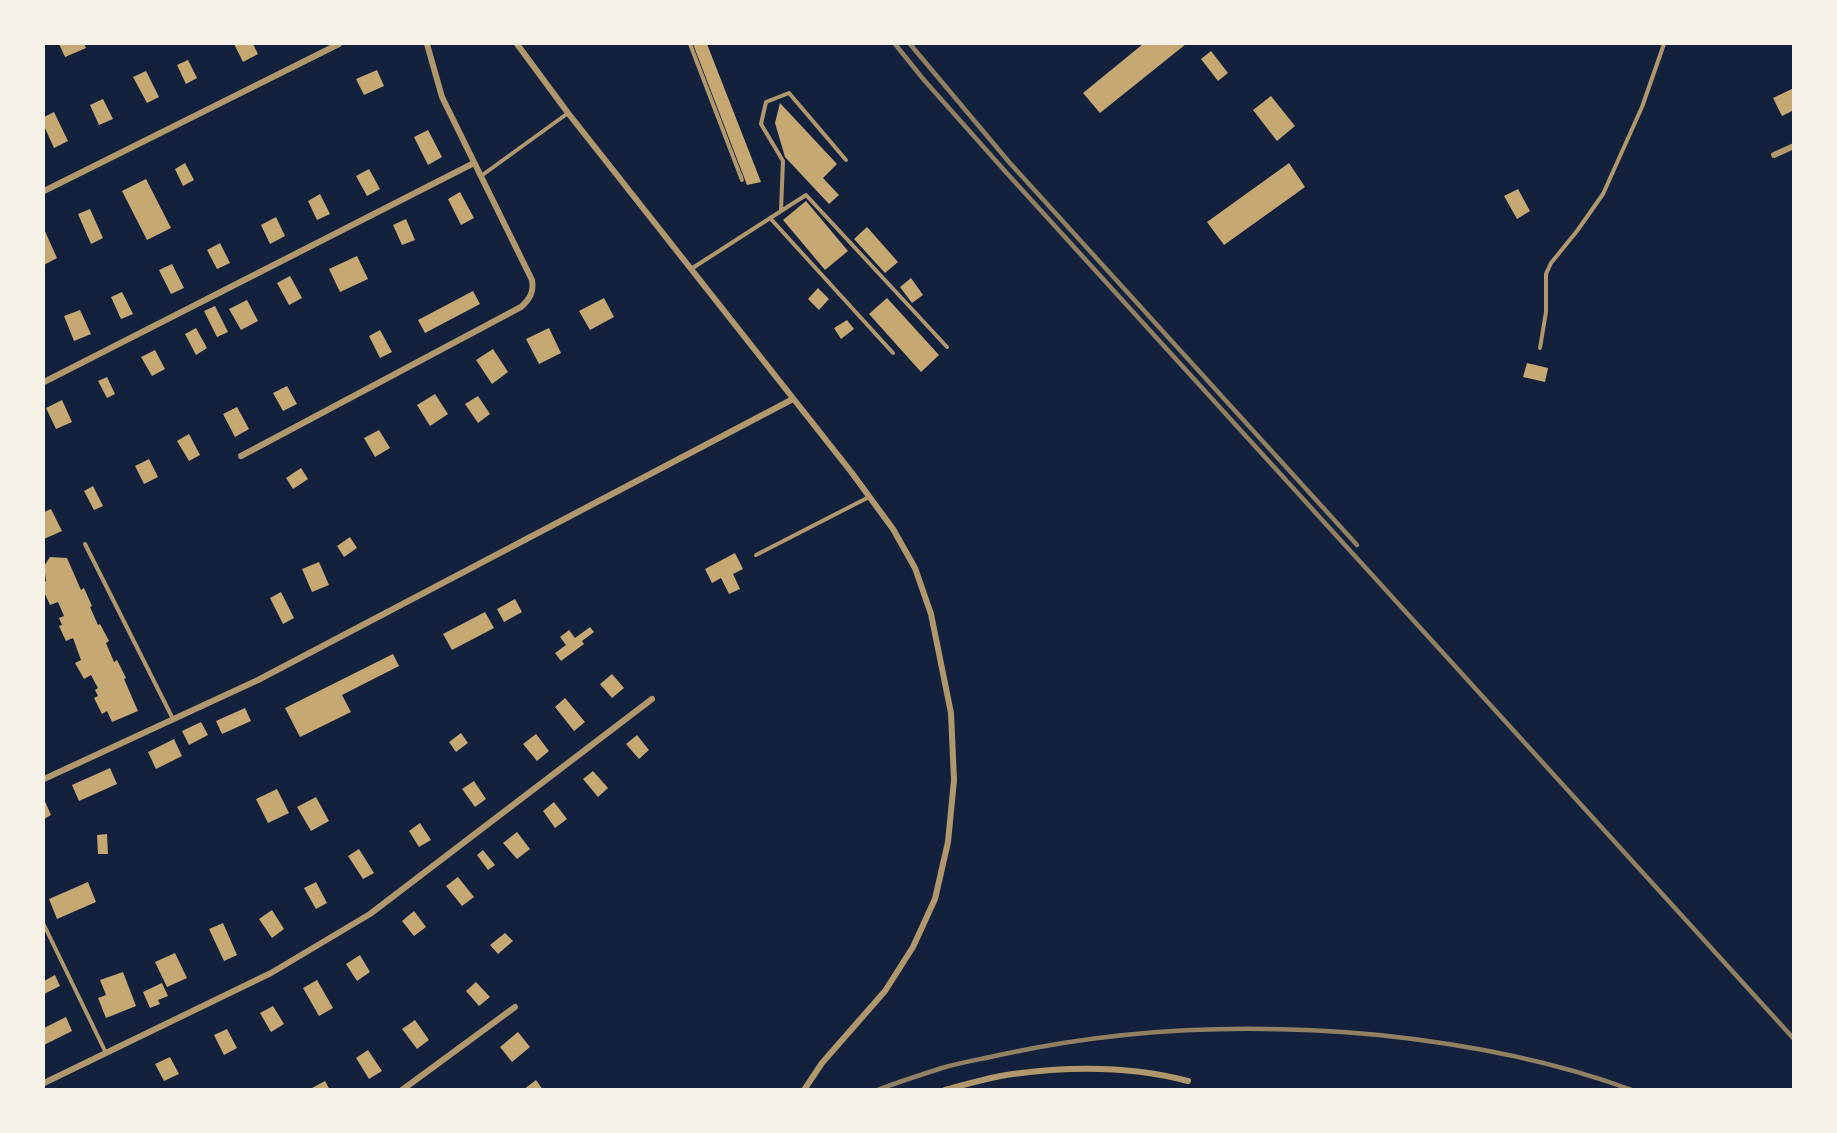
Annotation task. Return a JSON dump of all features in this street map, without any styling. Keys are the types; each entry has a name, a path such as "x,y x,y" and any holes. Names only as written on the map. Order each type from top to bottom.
{"street":[{"path":"44,191 339,44"},
{"path":"241,456 521,307 531,295 532,280 442,97 427,44"},
{"path":"518,44 568,113 893,529 915,568 931,614 951,713 954,780 948,842 935,899 913,946 885,991 822,1063 804,1089"},
{"path":"1774,155 1794,146"},
{"path":"44,382 474,163"},
{"path":"44,779 258,680 793,399"},
{"path":"44,1083 272,973 370,914 652,699"},
{"path":"402,1089 515,1007"},
{"path":"945,1089 1011,1074 1072,1069 1125,1069 1159,1073 1188,1081"}],"lane":[{"path":"690,44 742,180"},
{"path":"1540,348 1546,312 1548,268 1603,194 1642,107 1664,44"},
{"path":"781,211 783,161 761,124 766,102 789,93 846,160"},
{"path":"480,176 568,113"},
{"path":"691,269 806,195 947,347"},
{"path":"770,218 893,353"},
{"path":"756,555 869,497"},
{"path":"85,544 173,720"},
{"path":"44,925 106,1053"}],"building":[{"path":"59,44 84,44 86,48 65,57"},
{"path":"234,44 253,44 258,54 243,62"},
{"path":"693,44 707,44 761,182 747,185"},
{"path":"1143,44 1186,44 1100,113 1083,93"},
{"path":"1211,51 1228,73 1218,81 1201,59"},
{"path":"188,60 197,78 186,84 177,65"},
{"path":"377,70 384,86 364,95 356,79"},
{"path":"146,71 159,97 147,103 133,77"},
{"path":"1794,88 1794,110 1782,116 1773,98"},
{"path":"1271,96 1295,126 1277,141 1253,110"},
{"path":"103,99 113,119 99,125 90,105"},
{"path":"780,103 837,164 823,178 839,195 829,204 785,157 775,123"},
{"path":"54,112 68,141 54,148 44,126 44,117"},
{"path":"428,130 442,157 428,165 414,137"},
{"path":"185,163 194,180 183,186 175,169"},
{"path":"1289,163 1305,187 1224,245 1207,222"},
{"path":"369,169 380,189 367,196 356,176"},
{"path":"146,179 171,228 147,240 122,191"},
{"path":"1518,189 1530,211 1517,219 1504,196"},
{"path":"460,192 474,218 461,225 448,199"},
{"path":"320,194 330,214 317,220 308,201"},
{"path":"806,201 848,251 825,270 783,220"},
{"path":"90,209 103,238 91,244 78,214"},
{"path":"276,217 285,236 270,244 261,225"},
{"path":"406,219 415,240 402,245 393,225"},
{"path":"867,227 898,262 885,273 854,239"},
{"path":"44,229 57,258 44,265"},
{"path":"220,243 230,263 217,269 207,250"},
{"path":"357,256 368,279 340,292 329,269"},
{"path":"172,264 184,288 171,294 159,270"},
{"path":"290,276 302,298 289,305 277,283"},
{"path":"911,278 923,295 912,303 900,287"},
{"path":"818,288 829,299 819,310 808,299"},
{"path":"473,291 480,304 425,333 418,320"},
{"path":"122,292 133,314 121,319 111,297"},
{"path":"604,298 614,317 590,330 579,311"},
{"path":"887,298 939,355 921,372 869,314"},
{"path":"247,300 258,321 241,330 229,309"},
{"path":"215,306 228,332 217,337 204,311"},
{"path":"80,310 91,334 74,341 64,316"},
{"path":"847,320 854,329 841,339 834,328"},
{"path":"196,328 207,348 196,355 185,334"},
{"path":"549,328 561,353 539,364 526,339"},
{"path":"380,330 392,352 380,358 369,336"},
{"path":"493,349 508,372 492,384 476,360"},
{"path":"155,350 165,369 152,376 141,357"},
{"path":"1527,363 1548,368 1545,382 1523,377"},
{"path":"107,377 115,394 107,398 98,381"},
{"path":"287,386 297,404 283,411 273,393"},
{"path":"435,394 448,414 430,426 417,405"},
{"path":"478,396 490,414 478,423 465,404"},
{"path":"62,400 72,422 56,429 46,408"},
{"path":"237,407 249,429 235,437 223,414"},
{"path":"379,430 390,448 375,457 364,438"},
{"path":"189,434 200,455 189,461 177,441"},
{"path":"149,459 158,477 144,484 135,466"},
{"path":"301,468 308,479 293,489 286,478"},
{"path":"93,486 103,506 94,510 84,491"},
{"path":"51,509 62,531 44,539 44,512"},
{"path":"350,537 357,548 344,557 337,546"},
{"path":"735,553 743,569 733,574 740,589 729,594 721,578 712,583 705,569"},
{"path":"50,557 67,558 81,590 84,588 98,625 100,624 109,641 106,643 114,662 117,660 126,678 124,679 138,711 112,722 107,711 102,714 94,698 98,696 95,690 98,688 91,675 84,679 75,663 81,660 73,638 66,641 59,626 62,625 59,618 64,616 58,602 50,605 44,592 46,581 44,566"},
{"path":"319,562 329,585 312,592 302,569"},
{"path":"281,592 294,618 283,624 270,598"},
{"path":"515,599 522,612 504,622 497,609"},
{"path":"485,612 494,628 452,650 443,634"},
{"path":"590,627 594,632 582,641 584,644 561,661 555,653 566,645 560,637 569,630 575,638"},
{"path":"393,654 399,666 342,695 351,712 300,737 285,708"},
{"path":"612,674 624,688 612,698 600,684"},
{"path":"565,698 585,722 574,731 555,707"},
{"path":"245,708 251,721 222,734 216,721"},
{"path":"201,722 208,735 189,745 182,731"},
{"path":"461,733 468,743 456,752 449,742"},
{"path":"536,734 549,751 537,761 523,744"},
{"path":"637,735 649,750 639,759 626,744"},
{"path":"174,739 182,756 156,769 148,752"},
{"path":"110,768 117,784 79,801 72,785"},
{"path":"593,771 608,788 598,797 583,779"},
{"path":"474,781 486,799 475,807 462,789"},
{"path":"277,789 289,813 268,823 256,799"},
{"path":"316,797 329,821 311,831 297,807"},
{"path":"44,799 51,815 44,819"},
{"path":"554,802 567,819 555,828 543,811"},
{"path":"420,823 431,840 419,847 409,831"},
{"path":"517,832 530,849 517,859 503,843"},
{"path":"107,834 108,854 98,854 97,835"},
{"path":"359,849 374,873 363,879 348,856"},
{"path":"483,850 495,865 488,870 477,855"},
{"path":"458,877 474,897 462,906 446,886"},
{"path":"88,882 96,902 57,919 49,899"},
{"path":"316,882 327,903 316,909 304,888"},
{"path":"272,910 284,929 272,938 259,919"},
{"path":"414,911 426,927 414,936 402,921"},
{"path":"223,923 237,955 224,961 209,929"},
{"path":"505,933 513,941 498,954 490,945"},
{"path":"175,953 187,978 167,987 155,962"},
{"path":"360,955 370,972 357,981 346,964"},
{"path":"123,972 136,1006 106,1018 98,998 106,995 100,980"},
{"path":"55,975 60,986 44,994 44,981"},
{"path":"317,980 333,1008 319,1016 303,988"},
{"path":"476,982 490,997 479,1006 466,991"},
{"path":"162,983 168,996 158,1000 160,1004 150,1008 143,992"},
{"path":"273,1006 284,1024 271,1032 260,1013"},
{"path":"66,1017 72,1031 44,1045 44,1028"},
{"path":"415,1020 429,1040 417,1049 402,1029"},
{"path":"227,1029 237,1048 224,1055 214,1035"},
{"path":"518,1032 530,1047 512,1062 500,1047"},
{"path":"368,1050 382,1071 369,1079 356,1058"},
{"path":"170,1057 179,1074 164,1081 155,1064"},
{"path":"536,1080 543,1090 523,1090"},
{"path":"325,1081 330,1090 313,1090 312,1088"}],"railway":[{"path":"895,44 1004,170 1794,1039"},
{"path":"910,44 1009,162 1357,545"},
{"path":"877,1090 950,1066 1051,1045 1144,1033 1238,1029 1332,1031 1443,1043 1539,1062 1632,1090"}]}
